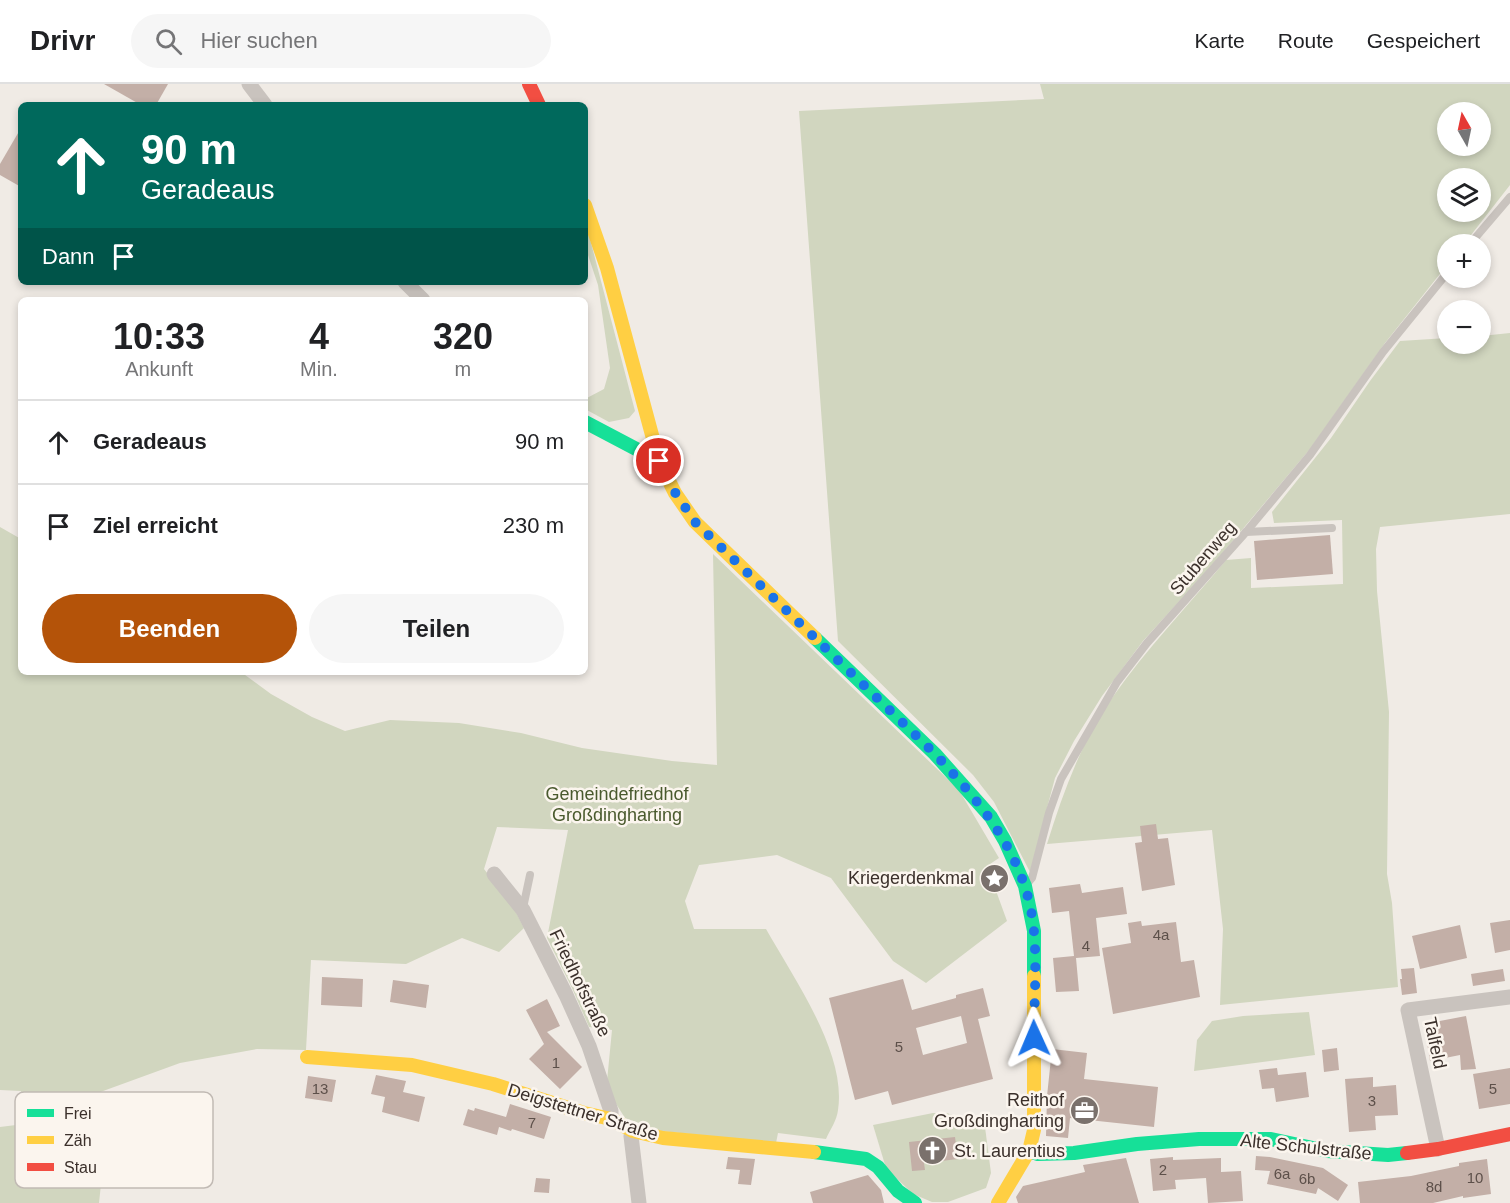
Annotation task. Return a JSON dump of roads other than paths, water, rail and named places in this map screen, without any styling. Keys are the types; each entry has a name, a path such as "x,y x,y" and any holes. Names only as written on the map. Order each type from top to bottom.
{"street":[{"path":"249,84 262,102"},
{"path":"529,84 538,102"},
{"path":"588,214 607,268 659,461 668,482 695,522 935,754 962,783 991,817 1005,841 1025,886 1034,931 1034,1130 1029,1151 998,1203"},
{"path":"408,285 420,297"},
{"path":"588,424 659,461"},
{"name":"Friedhofstraße","path":"494,874 523,910 589,1046 611,1111 611,1119"},
{"name":"Talfeld","path":"1438,1149 1408,1011 1510,997"},
{"name":"Deigstettner Straße","path":"307,1056 412,1065 494,1084 584,1113 611,1119 633,1131 663,1137 830,1153 866,1159 878,1167 898,1191 915,1203"},
{"path":"633,1131 639,1203"},
{"name":"Alte Schulstraße","path":"1029,1151 1038,1154 1074,1153 1137,1144 1199,1139 1271,1139 1328,1151 1388,1155 1438,1149 1510,1134"}],"lane":[{"path":"1479,234 1510,197"},
{"name":"Stubenweg","path":"1025,886 1032,878 1060,779 1117,682 1147,643 1246,532 1310,455 1383,352 1437,286"},
{"path":"1246,532 1332,528"},
{"path":"523,910 530,874"}],"place":[{"name":"Kriegerdenkmal","path":"995,878"},
{"name":"Reithof Großdingharting","path":"1085,1110"},
{"name":"St. Laurentius","path":"933,1151"}],"park label":[{"name":"Gemeindefriedhof Großdingharting","path":"617,804"}]}
